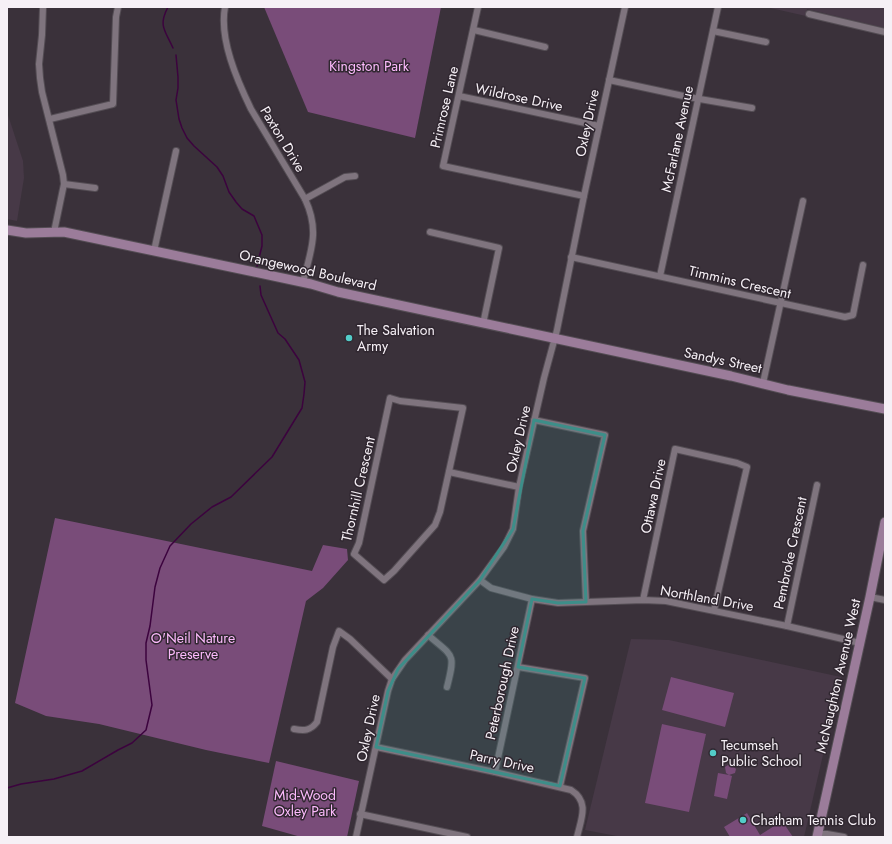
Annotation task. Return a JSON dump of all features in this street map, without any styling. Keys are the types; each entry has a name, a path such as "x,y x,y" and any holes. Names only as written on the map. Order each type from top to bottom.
{"street":[{"path":"43,7 39,64 40,78 64,184 54,232"},
{"path":"50,119 113,104 116,18 118,7"},
{"name":"Paxton Drive","path":"225,7 223,18 224,35 244,94 251,110 312,213 314,227 313,243 302,282"},
{"name":"Primrose Lane","path":"478,7 443,166 584,196"},
{"name":"Oxley Drive","path":"356,837 388,691 392,679 405,660 480,580 504,547 513,529 519,488 534,420 555,339 598,126 625,7"},
{"name":"McFarlane Avenue","path":"660,276 718,7"},
{"path":"809,14 885,32"},
{"path":"474,30 545,47"},
{"path":"713,30 766,42"},
{"path":"609,80 698,99 752,108"},
{"name":"Wildrose Drive","path":"459,96 598,126"},
{"path":"154,251 176,151"},
{"path":"305,199 344,177 355,176"},
{"path":"64,184 95,188"},
{"path":"763,384 803,202"},
{"name":"Orangewood Boulevard","path":"7,230 26,233 64,232 302,282 338,292 555,339"},
{"path":"430,232 499,248 483,324"},
{"name":"Timmins Crescent","path":"571,257 845,317 853,315 863,265"},
{"name":"Sandys Street","path":"555,339 788,390 885,409"},
{"name":"Thornhill Crescent","path":"390,398 422,404 463,408 449,472 440,512 435,525 394,571 384,580 354,554 359,543 390,398"},
{"path":"534,420 605,435 583,531 586,602"},
{"name":"Ottawa Drive","path":"643,600 675,449 747,467 714,610"},
{"path":"449,472 519,488"},
{"name":"Pembroke Crescent","path":"787,626 817,485"},
{"name":"McNaughton Avenue West","path":"818,835 885,522"},
{"name":"Northland Drive","path":"480,580 491,588 532,599 558,603 643,600 666,601 714,610 860,643"},
{"path":"870,597 885,600"},
{"name":"Peterborough Drive","path":"495,772 532,599"},
{"path":"294,728 306,730 311,729 317,722 339,631 392,679"},
{"path":"428,635 451,655 452,666 447,687"},
{"path":"518,667 585,678 560,786"},
{"name":"Parry Drive","path":"376,747 560,786 572,790 577,793 582,801 583,810 577,837"},
{"path":"360,814 433,834 467,837"},
{"path":"818,835 827,834 844,837"}],"highlighted area":[{"path":"534,420 605,435 583,531 586,602 558,603 532,599 518,667 585,678 560,786 376,747 388,691 398,669 480,580 513,529"}],"shaded area":[{"path":"766,7 885,7 885,28 807,9 806,16"},
{"path":"7,112 23,161 24,178 17,221 7,219"},
{"name":"Tecumseh Public School","path":"631,639 669,640 841,677 804,837 622,837 585,830"}],"green space":[{"name":"Kingston Park","path":"264,7 441,7 415,138 308,112"},
{"name":"O'Neil Nature Preserve","path":"55,518 312,571 323,545 347,549 348,560 323,588 306,601 269,763 206,750 99,724 46,716 15,703"},
{"path":"671,677 734,693 725,727 662,710"},
{"path":"662,724 706,734 689,812 645,803"},
{"name":"Mid-Wood Oxley Park","path":"276,761 359,781 347,837 301,837 262,826"},
{"path":"728,765 733,766 736,769 735,773 729,775 726,773 725,767"},
{"path":"718,773 732,776 727,799 714,796"},
{"name":"Chatham Tennis Club","path":"747,813 760,835 782,821 793,837 730,837 724,827"}],"waterway":[{"path":"168,7 163,19 163,24 165,32 173,48"},
{"path":"176,55 178,77 176,100 182,128 187,138 194,146 217,167 223,176 229,192 236,202 242,209 254,216 262,235 262,246 257,266"},
{"path":"7,788 21,784 54,779 82,771 132,743 146,730 152,705 146,660 146,643 150,626 155,587 160,568 170,546 191,524 212,507 231,497 272,457 302,408 305,382 299,360 285,339 278,333 261,295 260,286"}],"place":[{"name":"The Salvation Army","path":"349,338"},
{"name":"Tecumseh Public School","path":"713,753"},
{"name":"Chatham Tennis Club","path":"743,820"}]}
